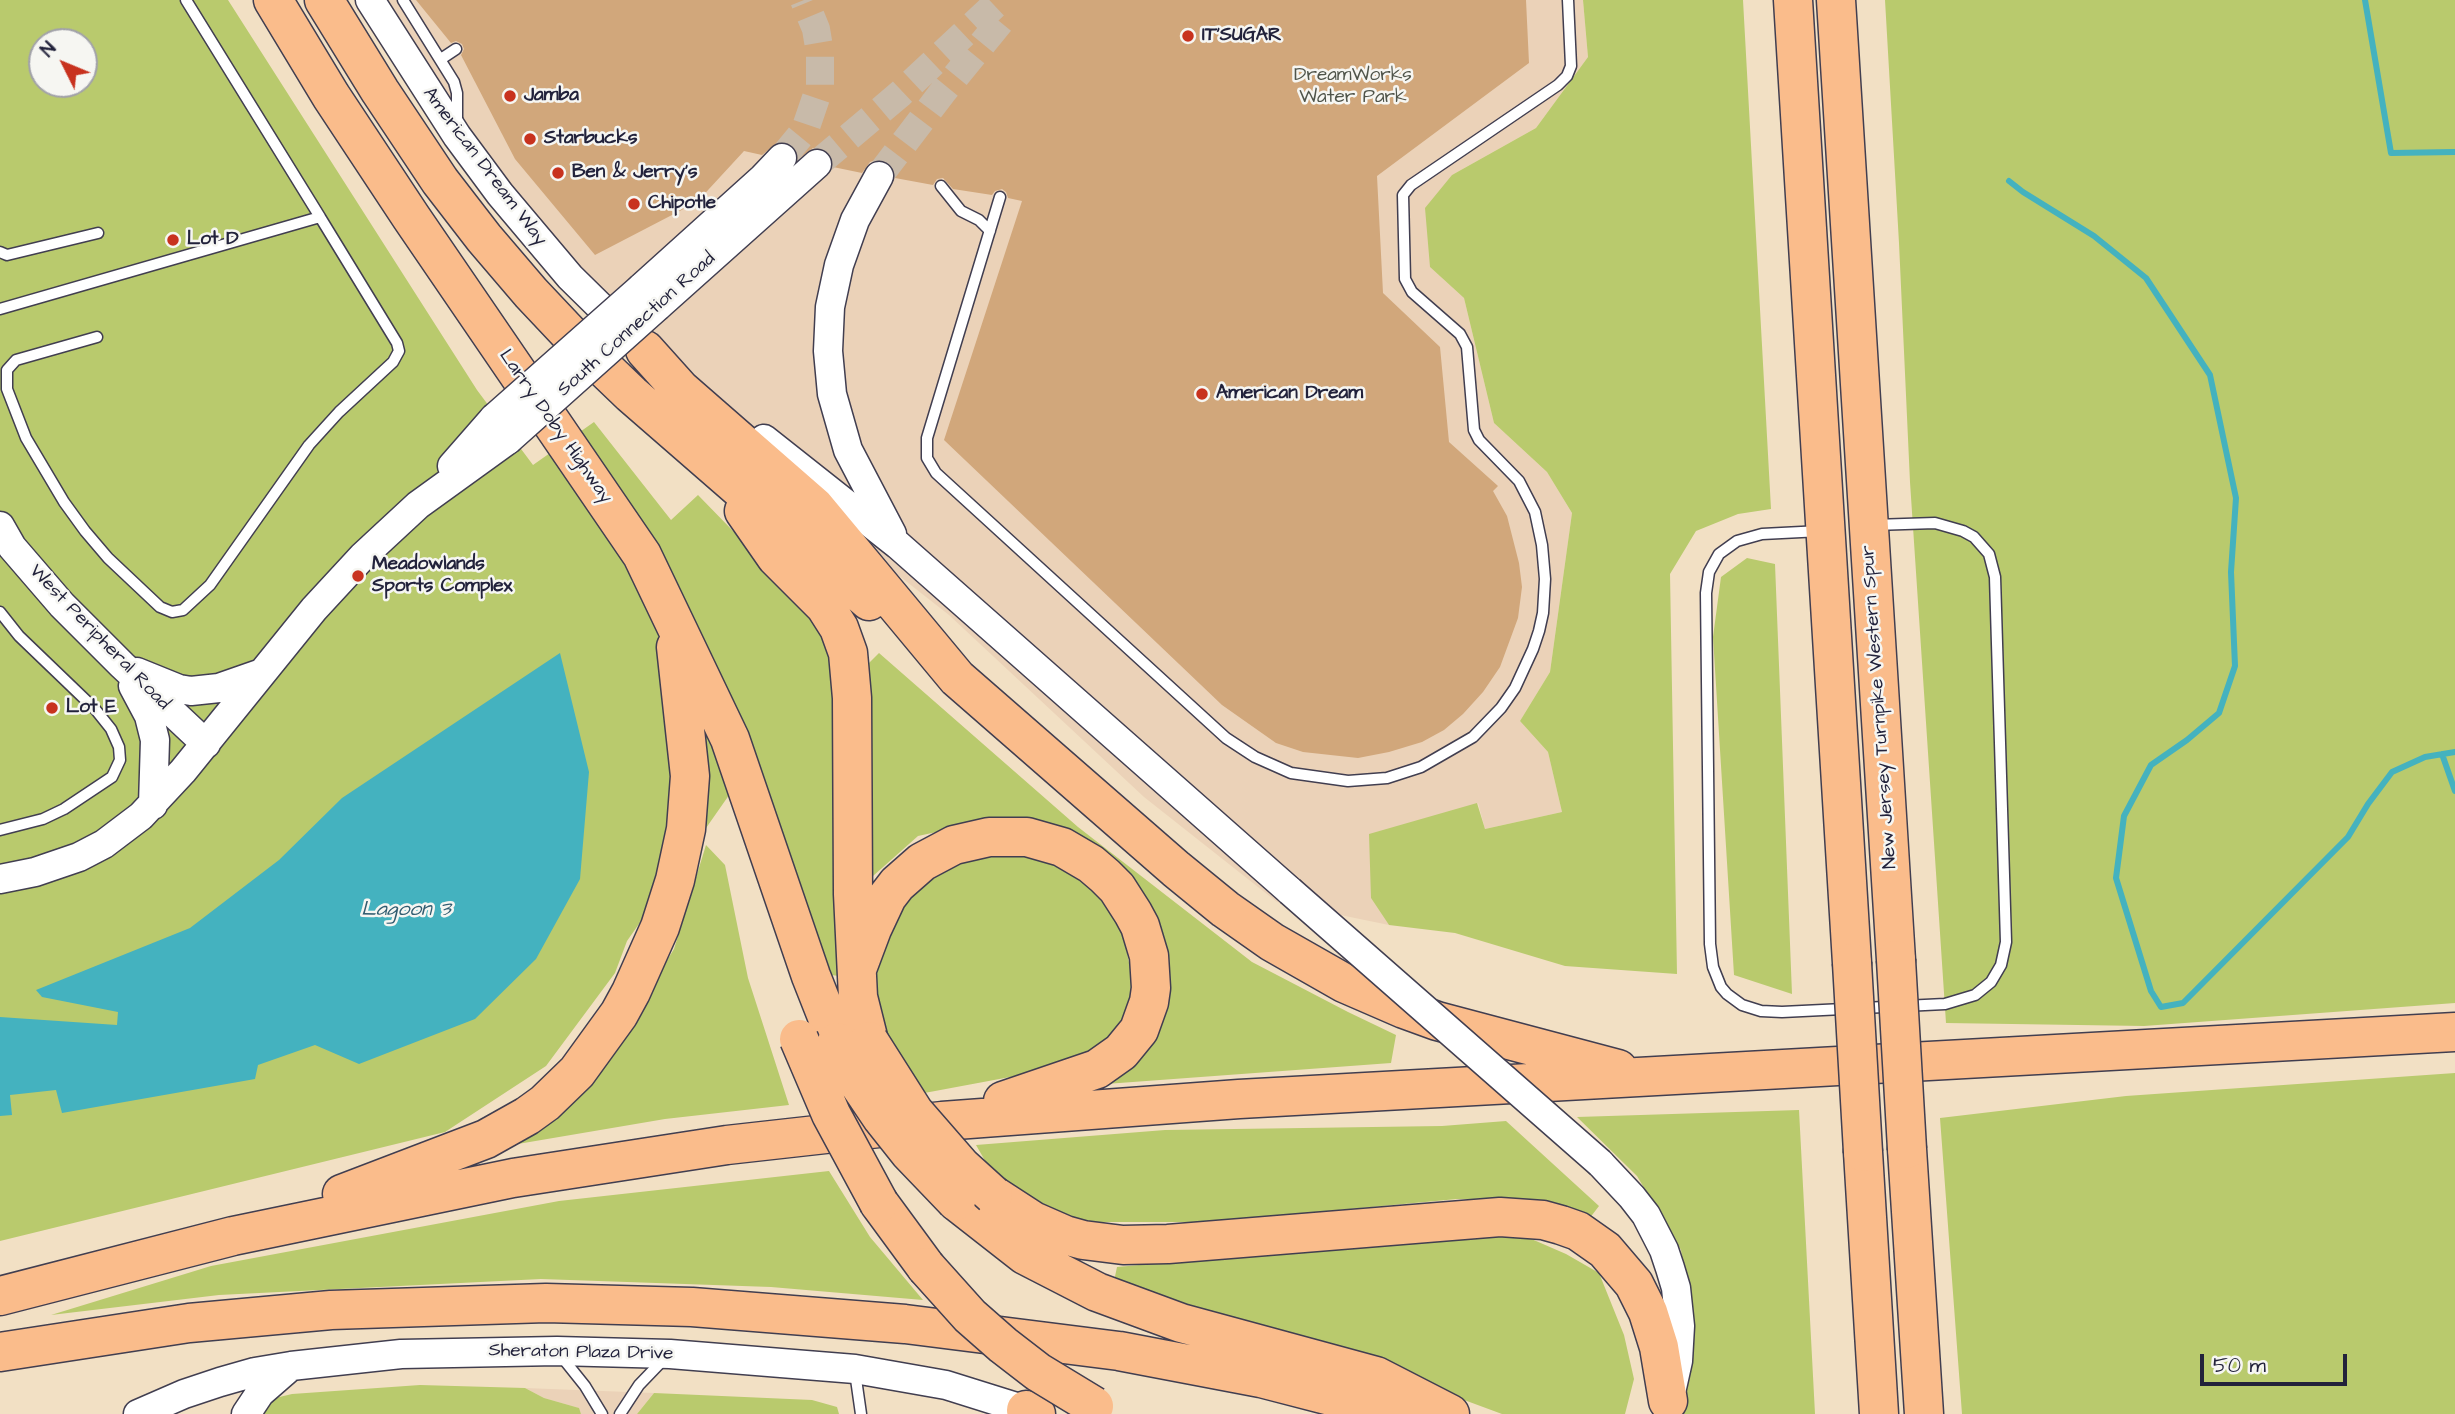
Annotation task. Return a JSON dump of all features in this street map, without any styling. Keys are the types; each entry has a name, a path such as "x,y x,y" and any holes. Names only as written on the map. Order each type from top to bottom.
{"highway":[{"name":"Larry Doby Highway","path":"273,0 403,205 642,555 730,739 778,883"},
{"path":"324,0 419,151 484,238 581,346 713,466 1199,889 1249,926 1344,983 1437,1021 1650,1077"},
{"path":"1793,0 1879,1414"},
{"name":"New Jersey Turnpike Western Spur","path":"1836,0 1924,1414"},
{"path":"645,350 680,389 814,506 957,678"},
{"path":"713,466 776,557 825,606 844,640 851,666 853,894 858,997 853,1042 855,1078 882,1118 909,1152 975,1198 1026,1255 1047,1268 1097,1292 1172,1320 1376,1376 1450,1414"},
{"path":"233,1236 463,1148 507,1128 536,1110 561,1088 607,1033 631,992 660,927 669,902 686,829 690,776 673,617"},
{"path":"857,969 872,929 897,884 937,853 971,840 1027,837 1062,847 1105,876 1117,888 1133,913 1147,948 1151,988 1139,1030 1121,1052 1084,1075 942,1121"},
{"path":"778,883 811,976 853,1042"},
{"path":"778,883 799,1039 831,1114 879,1203 926,1267 955,1300 1003,1345 1038,1372 1103,1410"},
{"path":"0,1296 233,1236 443,1192 584,1166 727,1145 942,1121 1212,1101 2455,1032"},
{"path":"975,1198 1018,1213 1057,1232 1083,1240 1113,1244 1168,1244 1500,1217 1543,1220 1561,1225 1585,1236 1605,1250 1634,1284 1648,1312 1660,1347 1666,1408"},
{"path":"0,1352 189,1323 343,1310 546,1303 692,1307 905,1324 1119,1351 1261,1377 1400,1414"}],"street":[{"name":"American Dream Way","path":"370,0 457,136 546,250 645,350 688,379 898,545 1622,1185 1646,1215 1664,1251 1675,1288 1680,1326 1678,1360 1666,1408"},
{"name":"South Connection Road","path":"649,297 782,158"},
{"name":"South Connection Road","path":"0,879 52,867 91,851 117,836 153,805 338,582 418,505 649,297 817,164"},
{"path":"879,176 855,220 839,265 830,307 829,372 837,415 848,450 898,545"},
{"name":"West Peripheral Road","path":"0,526 12,547 62,605 206,744"},
{"path":"122,665 179,689 191,691 219,688 262,673"},
{"path":"122,665 153,729 156,752 153,805"},
{"name":"Sheraton Plaza Drive","path":"151,1412 220,1382 291,1366 401,1354 557,1350 670,1354 855,1369 947,1385 1030,1413"},
{"path":"246,1414 260,1393 291,1366"}],"lane":[{"path":"97,337 16,360 7,370 7,389 26,438 64,502 85,531 108,558 160,607 172,612 183,610 211,585 309,445 339,412 393,362 399,352 397,343 186,0"},
{"path":"403,0 454,82 457,93 457,136"},
{"path":"1000,197 927,438 927,458 936,473 1226,738 1255,757 1291,772 1327,780 1387,778 1421,767 1473,737 1501,708 1515,688 1539,631 1545,579 1535,512 1519,481 1479,440 1474,430 1467,347 1460,334 1412,292 1405,279 1403,195 1411,185 1558,85 1567,76 1571,66 1568,0"},
{"path":"441,59 456,49"},
{"path":"941,186 961,211 979,220 990,231"},
{"path":"0,309 320,216"},
{"path":"0,253 7,255 98,233"},
{"path":"1824,531 1774,532 1750,536 1728,546 1709,572 1706,593 1710,944 1713,967 1721,987 1727,994 1742,1005 1761,1011 1945,1004 1965,999 1983,990 2001,965 2006,942 1995,577 1989,554 1974,537 1963,530 1928,523 1868,526"},
{"path":"0,612 19,636 95,709 111,729 119,747 120,760 112,777 64,809 43,819 0,830"},
{"path":"557,1350 585,1386 602,1414"},
{"path":"620,1414 639,1385 670,1354"},
{"path":"855,1369 861,1414"}],"shaded area":[{"name":"American Dream","path":"355,0 1583,0 1588,57 1536,128 1452,175 1430,267 1464,298 1494,423 1547,472 1572,513 1550,672 1520,721 1548,752 1562,812 1485,829 1478,803 1371,898 1389,925 1277,902 1144,797 949,615 758,465 650,370 362,13"},
{"path":"525,1388 654,1393 637,1414 581,1414 578,1408 544,1398"}],"green space":[{"name":"Meadowlands Sports Complex","path":"0,0 228,0 477,390 533,465 594,422 671,520 698,495 807,607 833,653 840,976 830,975 755,758 627,941 615,973 546,1066 445,1132 0,1241"},
{"path":"1583,0 1743,0 1771,509 1738,514 1696,531 1670,574 1677,974 1565,966 1455,933 1389,925 1371,898 1369,834 1477,803 1485,829 1562,812 1548,752 1520,721 1550,672 1572,513 1547,472 1494,423 1464,298 1430,267 1425,208 1452,175 1536,128 1588,57"},
{"path":"1885,0 2455,0 2455,1003 2144,1026 1946,1023 1910,482"},
{"path":"1747,558 1775,564 1792,994 1734,975 1713,637 1721,577"},
{"path":"879,653 1078,827 1252,962 1396,1035 1391,1063 1092,1085 1109,1075 1155,927 992,820 918,836 864,884 863,669"},
{"path":"706,845 725,865 748,978 789,1105 665,1119 506,1146 608,1057 674,949"},
{"path":"1003,852 1045,858 1075,873 1098,891 1122,929 1132,977 1132,1000 1126,1017 1105,1047 1053,1069 919,1094 878,1032 869,992 887,925 926,877 949,864"},
{"path":"2455,1073 2455,1414 1962,1414 1940,1118 2126,1096"},
{"path":"1799,1110 1815,1414 1676,1414 1693,1333 1681,1250 1637,1176 1577,1117"},
{"path":"1506,1121 1599,1206 1586,1223 1534,1200 1457,1199 1210,1222 1077,1222 995,1178 976,1145 1165,1130 1442,1126"},
{"path":"829,1171 870,1237 923,1300 771,1287 541,1279 219,1295 51,1315 211,1266 559,1201"},
{"path":"1513,1231 1566,1254 1599,1273 1624,1335 1634,1379 1625,1414 1502,1414 1394,1374 1113,1286 1117,1267"},
{"path":"420,1385 525,1388 544,1398 579,1408 581,1414 259,1414 267,1400 292,1394"},
{"path":"654,1393 812,1400 837,1407 839,1414 637,1414"}],"water":[{"name":"Lagoon 3","path":"560,653 589,772 580,879 536,959 475,1019 359,1064 315,1045 258,1065 255,1079 62,1113 56,1090 10,1095 12,1115 0,1116 0,1017 117,1025 118,1012 42,997 36,990 190,928 279,860 342,798"}],"building":[{"name":"American Dream","path":"416,0 1526,0 1529,63 1377,176 1383,293 1440,347 1449,442 1498,486 1493,491 1507,516 1519,563 1522,587 1518,618 1500,667 1483,692 1463,714 1444,730 1422,742 1358,758 1303,752 1276,743 1222,705 944,440 1022,201 1008,198 1002,189 992,195 953,189 943,178 937,179 933,185 895,178 893,167 879,159 870,162 862,173 833,167 830,153 823,149 813,148 798,159 798,153 793,146 787,142 778,142 762,155 744,151 697,202 595,255 515,159 461,55 464,49 462,44 456,41 451,43"}],"waterway":[{"path":"2365,0 2391,153 2455,152"},
{"path":"2009,181 2094,236 2146,278 2210,375 2236,498 2231,572 2235,666 2219,713 2151,765 2124,816 2116,878 2151,991 2161,1007 2183,1003 2348,837 2392,772 2425,757 2455,752"},
{"path":"2442,754 2455,791"}],"tunnel":[{"path":"782,158 805,130 820,86 820,53 816,29 804,0"},
{"path":"817,164 900,94 1000,0"},
{"path":"879,176 1005,16"}],"place":[{"name":"IT'SUGAR","path":"1188,36"},
{"name":"Jamba","path":"510,96"},
{"name":"Starbucks","path":"530,139"},
{"name":"Ben & Jerry's","path":"558,173"},
{"name":"Chipotle","path":"634,204"},
{"name":"Lot D","path":"173,240"},
{"name":"American Dream","path":"1202,394"},
{"name":"Meadowlands Sports Complex","path":"358,576"},
{"name":"Lot E","path":"52,708"}],"park label":[{"name":"DreamWorks Water Park","path":"1353,87"}]}
